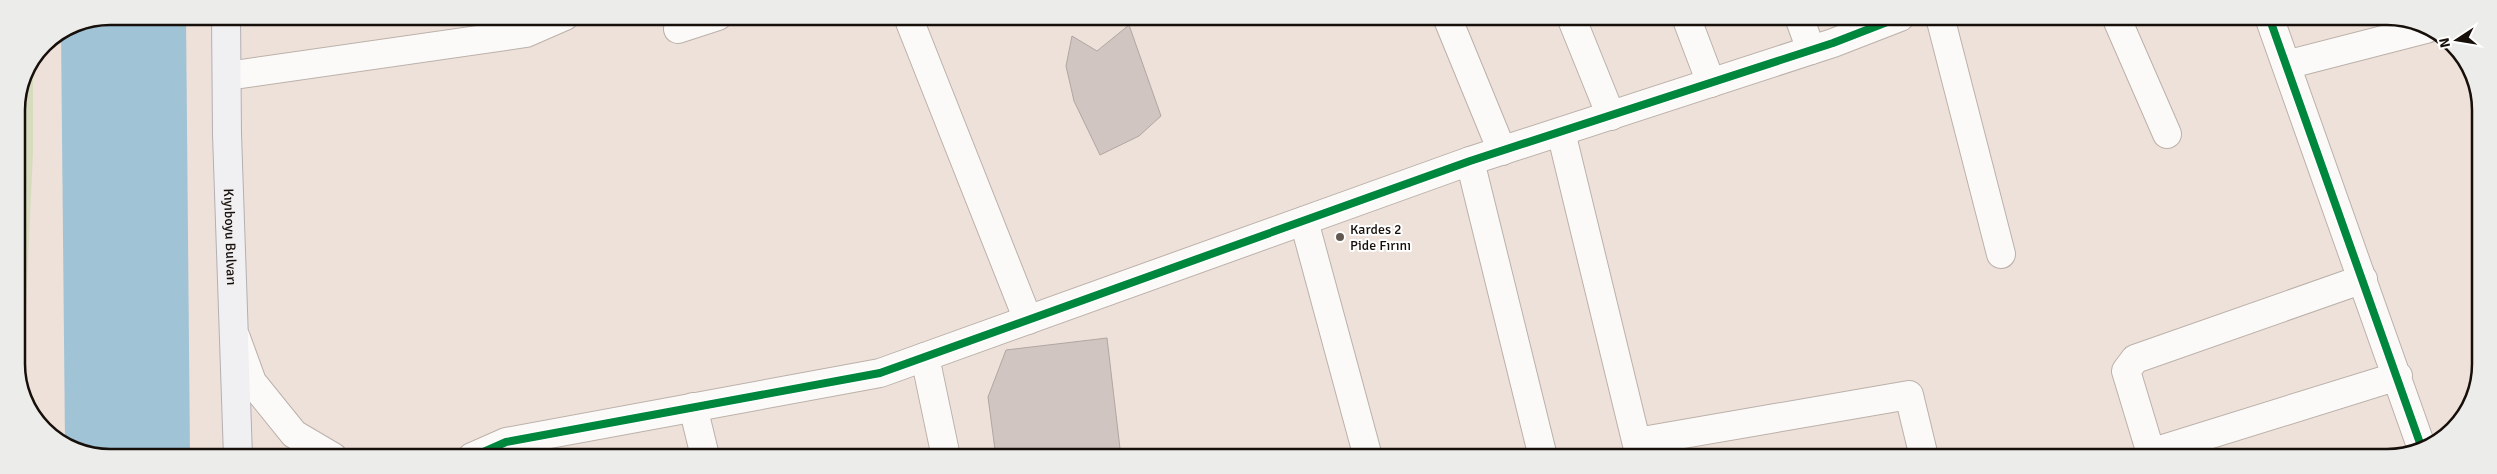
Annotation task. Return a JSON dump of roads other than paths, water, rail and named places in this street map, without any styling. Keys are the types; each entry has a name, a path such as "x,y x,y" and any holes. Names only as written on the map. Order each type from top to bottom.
{"main road":[{"name":"Kıyıboyu Bulvarı","path":"226,25 238,449"}],"street":[{"path":"226,76 526,33 544,25"},
{"path":"678,29 690,25"},
{"path":"912,25 1028,320"},
{"path":"1451,25 1502,151"},
{"path":"1575,25 1612,116"},
{"path":"1689,25 1711,83"},
{"path":"1802,25 1811,50"},
{"path":"495,449 506,442 880,373 1470,161 1811,50 1878,25"},
{"path":"1942,25 2001,254"},
{"path":"2119,25 2167,134"},
{"path":"2272,25 2421,443"},
{"path":"2286,66 2419,31"},
{"path":"1561,132 1639,449"},
{"path":"1470,161 1541,449"},
{"path":"1304,221 1366,449"},
{"path":"2149,449 2126,371 2135,359 2363,279"},
{"path":"234,332 252,382 294,434 319,449"},
{"path":"925,357 944,449"},
{"path":"2170,449 2398,376"},
{"path":"1644,449 1909,395 1922,449"},
{"path":"693,408 703,449"}],"water":[{"path":"110,25 186,25 190,449 99,448 88,446 65,435 61,41 77,31 93,27"}],"place":[{"name":"Kardes 2 Pide Fırını","path":"1340,237"}]}
